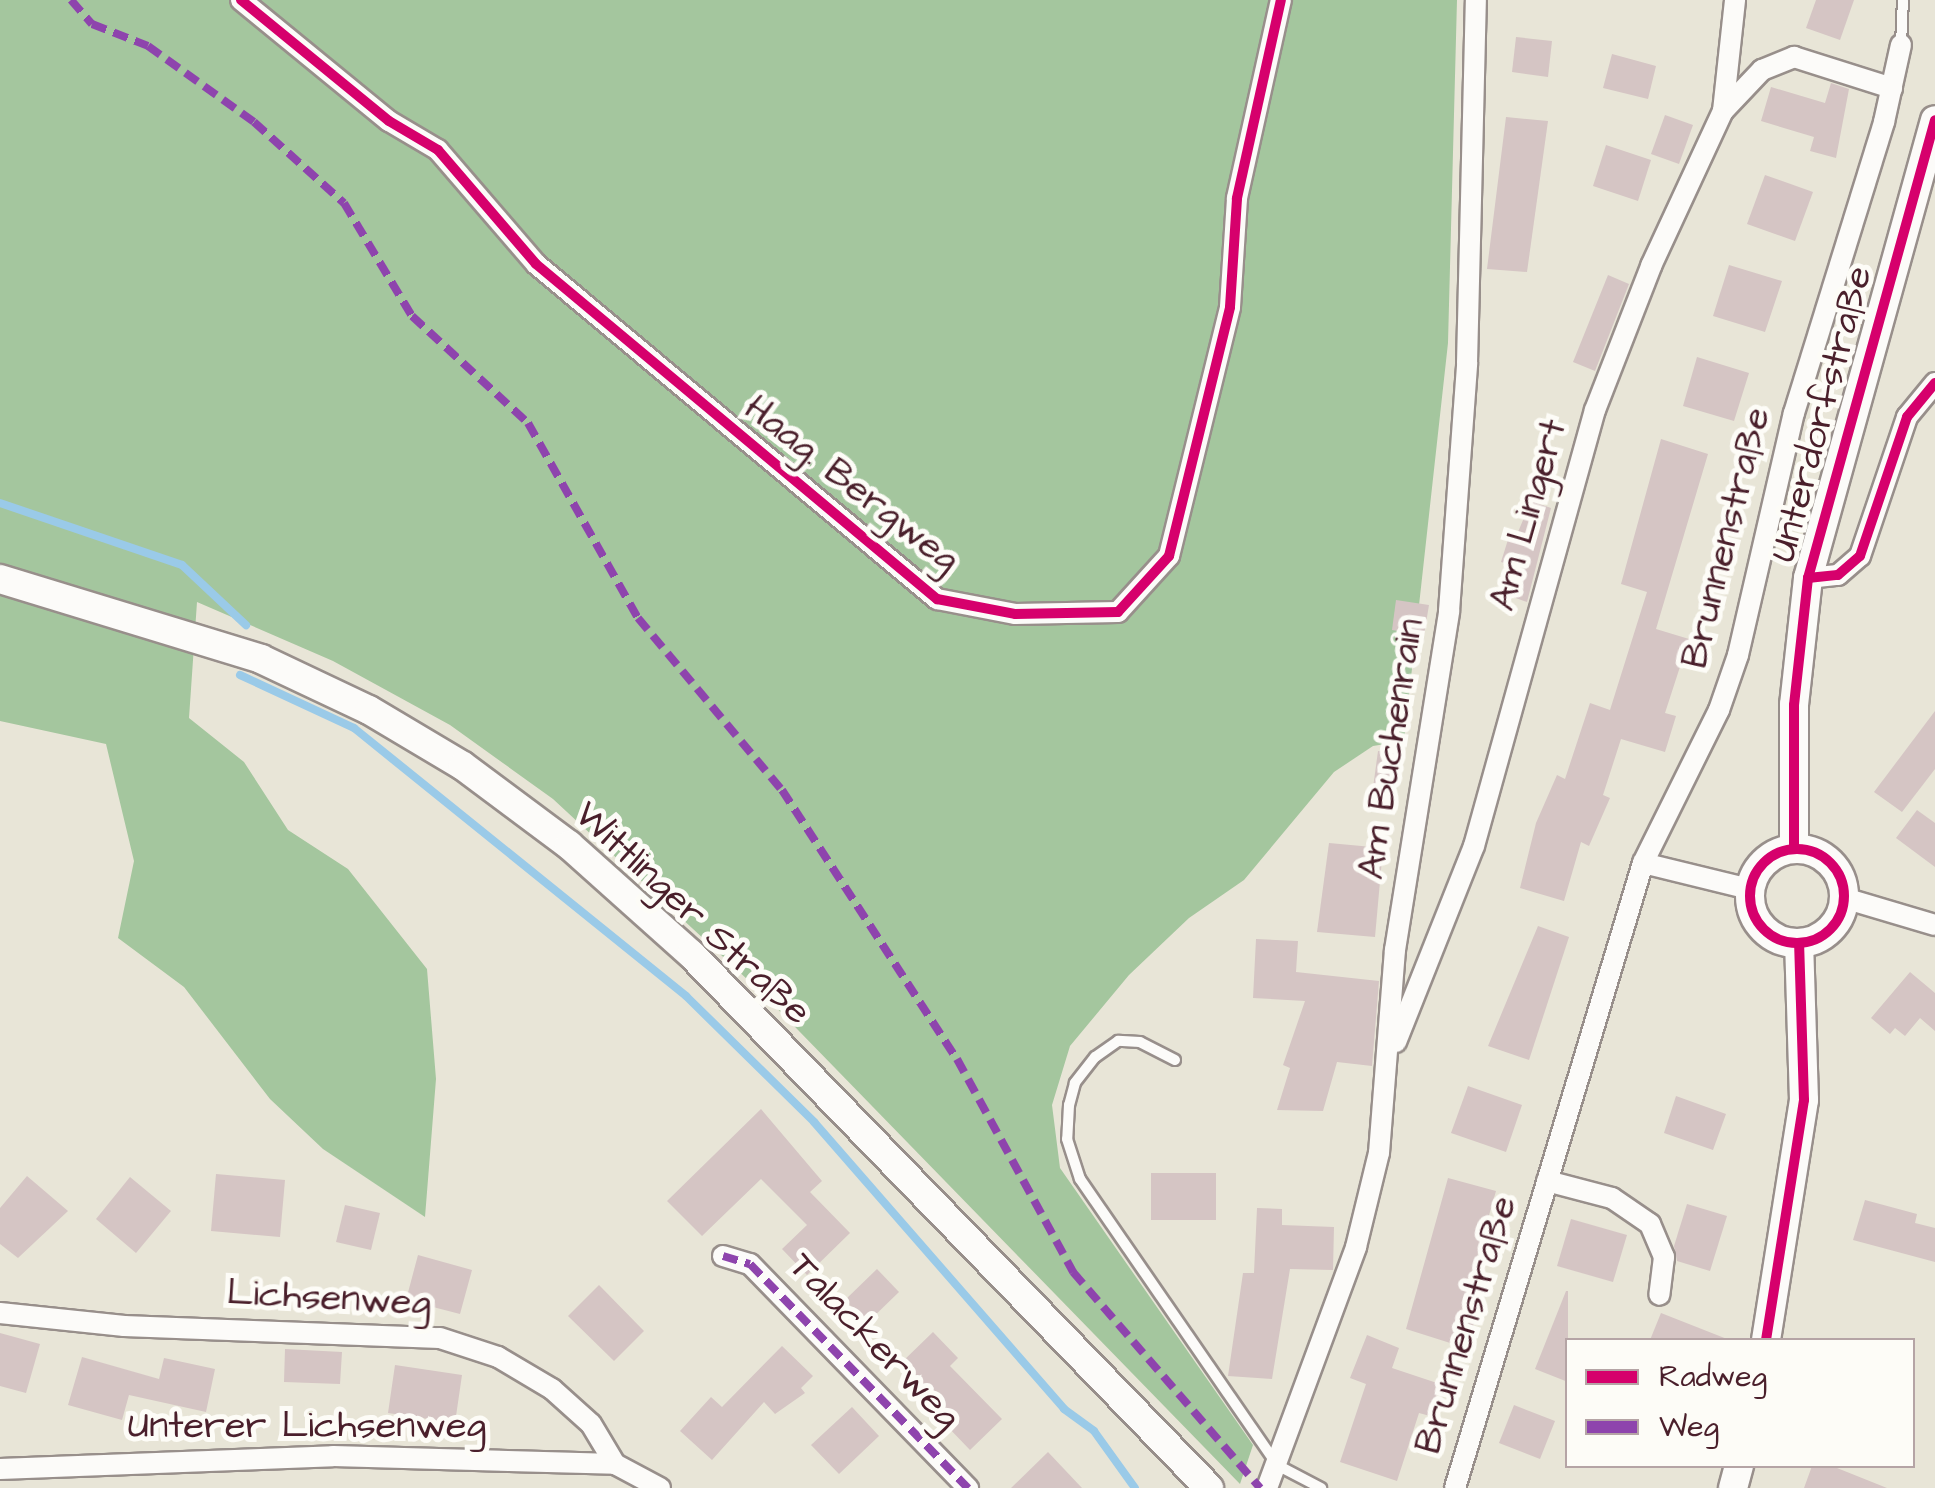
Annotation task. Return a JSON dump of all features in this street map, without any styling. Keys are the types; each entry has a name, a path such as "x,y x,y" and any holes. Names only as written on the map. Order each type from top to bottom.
{"street":[{"name":"Haag. Bergweg","path":"242,0 390,121 438,150 536,264 937,598 1015,614 1118,612 1169,556 1230,308 1236,198 1281,0"},
{"name":"Am Buchenrain","path":"1266,1488 1356,1247 1379,1153 1391,1052 1395,950 1449,611 1468,363 1476,0"},
{"name":"Am Lingert","path":"1391,1052 1474,846 1596,410 1651,266 1724,111 1736,0"},
{"path":"1724,111 1762,70 1794,57 1892,88 1901,44"},
{"name":"Brunnenstraße","path":"1454,1488 1644,864 1718,710 1738,655 1794,413 1892,88"},
{"name":"Unterdorfstraße","path":"1794,848 1794,705 1808,578 1935,120"},
{"path":"1808,578 1838,576 1860,556 1907,417 1935,383"},
{"name":"Wittlinger Straße","path":"0,579 206,638 279,667 463,766 569,845 691,954 1209,1488"},
{"path":"1794,848 1830,862 1844,898 1838,920 1820,936 1799,943 1761,928 1750,888 1774,854 1794,848"},
{"path":"1644,864 1750,888"},
{"path":"1844,898 1935,925"},
{"path":"1766,1338 1804,1100 1799,943"},
{"name":"Brunnenstraße","path":"1547,1181 1612,1198 1650,1224 1664,1256 1659,1295"},
{"name":"Talackerweg","path":"723,1256 750,1264 968,1488"},
{"name":"Lichsenweg","path":"0,1313 124,1326 440,1338 498,1357 552,1388 591,1424 615,1464 660,1488"},
{"name":"Unterer Lichsenweg","path":"0,1469 333,1456 615,1464"}],"lane":[{"path":"1901,44 1902,0"},
{"path":"1175,1060 1140,1042 1118,1040 1095,1057 1075,1083 1067,1139 1080,1180 1277,1465 1320,1488"}],"green space":[{"path":"0,0 1457,0 1448,343 1404,741 1373,746 1334,772 1244,880 1189,918 1129,975 1070,1046 1052,1105 1060,1168 1253,1445 1240,1484 762,993 553,799 450,725 333,661 197,602 189,718 244,762 288,830 348,869 427,969 436,1079 425,1217 323,1149 270,1099 184,987 118,938 134,861 106,744 0,721"}],"building":[{"path":"1816,0 1854,0 1840,40 1806,28"},
{"path":"1516,37 1552,41 1548,77 1512,72"},
{"path":"1612,54 1656,66 1648,99 1603,88"},
{"path":"1831,83 1849,89 1836,158 1810,151 1814,137 1761,121 1771,87 1825,103"},
{"path":"1665,115 1693,125 1679,164 1651,154"},
{"path":"1506,117 1548,121 1527,272 1487,269"},
{"path":"1606,145 1651,160 1638,201 1593,186"},
{"path":"1765,175 1813,192 1795,241 1747,224"},
{"path":"1729,265 1782,281 1765,332 1713,316"},
{"path":"1608,275 1629,284 1595,371 1573,362"},
{"path":"1697,357 1749,373 1734,421 1683,406"},
{"path":"1661,439 1708,454 1656,629 1689,639 1665,713 1676,716 1665,752 1621,739 1603,795 1610,798 1589,846 1581,842 1564,901 1520,888 1536,823 1557,775 1565,779 1590,703 1610,710 1647,592 1621,584"},
{"path":"1531,501 1551,508 1527,602 1502,593 1511,565 1501,562 1511,530 1518,532"},
{"path":"1396,600 1429,605 1424,635 1392,630"},
{"path":"1935,711 1935,769 1902,812 1874,792"},
{"path":"1378,751 1400,754 1395,791 1373,788"},
{"path":"1917,810 1935,823 1935,867 1896,838"},
{"path":"1329,843 1383,848 1375,937 1317,932"},
{"path":"1538,926 1569,937 1529,1060 1488,1046"},
{"path":"1256,939 1298,941 1296,972 1379,981 1372,1066 1337,1062 1323,1111 1277,1110 1290,1068 1283,1065 1305,1001 1253,998"},
{"path":"1910,972 1935,993 1935,1031 1920,1018 1905,1036 1895,1028 1890,1034 1871,1018"},
{"path":"1468,1086 1522,1105 1506,1152 1451,1133"},
{"path":"1676,1096 1726,1114 1713,1150 1664,1133"},
{"path":"761,1109 822,1181 810,1192 850,1233 807,1275 782,1249 807,1225 761,1179 702,1236 667,1201"},
{"path":"1151,1173 1216,1173 1216,1220 1151,1220"},
{"path":"216,1174 285,1180 280,1237 211,1231"},
{"path":"27,1176 68,1211 18,1258 0,1244 0,1208"},
{"path":"130,1177 171,1211 136,1253 96,1219"},
{"path":"1448,1178 1496,1191 1471,1278 1487,1283 1466,1348 1406,1329"},
{"path":"1865,1200 1917,1214 1915,1223 1935,1228 1935,1262 1853,1240"},
{"path":"1687,1204 1727,1216 1710,1271 1677,1261 1674,1246"},
{"path":"345,1205 380,1213 371,1250 336,1242"},
{"path":"1257,1208 1282,1209 1282,1225 1334,1227 1333,1270 1290,1269 1272,1379 1228,1376 1243,1273 1254,1273"},
{"path":"1571,1219 1627,1235 1613,1282 1557,1266"},
{"path":"418,1255 472,1270 460,1314 406,1300"},
{"path":"877,1269 899,1292 867,1323 845,1300"},
{"path":"599,1285 644,1331 614,1361 568,1316"},
{"path":"1566,1291 1568,1291 1565,1381 1535,1369"},
{"path":"1661,1313 1724,1338 1651,1338"},
{"path":"933,1332 958,1358 950,1366 1002,1419 970,1450 945,1424 953,1417 901,1363"},
{"path":"0,1333 40,1344 26,1393 0,1386"},
{"path":"1367,1335 1399,1348 1392,1368 1440,1384 1430,1416 1419,1413 1397,1481 1340,1462 1366,1384 1350,1378"},
{"path":"782,1346 813,1376 801,1388 805,1393 775,1414 764,1402 712,1460 680,1431 711,1397 722,1407"},
{"path":"285,1349 342,1352 340,1384 284,1382"},
{"path":"82,1357 159,1379 164,1358 215,1369 206,1412 129,1395 122,1420 68,1405"},
{"path":"395,1365 462,1375 455,1423 388,1413"},
{"path":"1514,1405 1555,1421 1540,1459 1499,1443"},
{"path":"852,1407 879,1436 839,1474 811,1445"},
{"path":"1048,1452 1082,1488 1011,1488"},
{"path":"1811,1468 1837,1468 1887,1488 1804,1488"}],"waterway":[{"path":"0,503 182,565 246,625"},
{"path":"240,675 354,728 686,996 814,1122 1064,1409 1094,1431 1135,1488"}],"marked path":[{"path":"71,0 92,24 148,46 254,122 344,203 412,316 528,423 638,618 782,790 957,1059 1073,1272 1260,1488"},
{"path":"723,1256 750,1264 968,1488"}],"cycle path":[{"path":"241,0 389,121 438,150 536,264 937,599 1015,614 1118,612 1169,556 1230,307 1237,198 1281,0"},
{"path":"1794,848 1794,705 1808,578 1935,120"},
{"path":"1808,578 1838,575 1860,556 1907,417 1935,383"},
{"path":"1797,849 1815,853 1830,863 1840,878 1844,896 1840,914 1830,929 1815,939 1797,943 1779,939 1764,929 1754,914 1750,896 1754,878 1764,863 1779,853 1797,849"},
{"path":"1766,1338 1804,1100 1799,943"}]}
